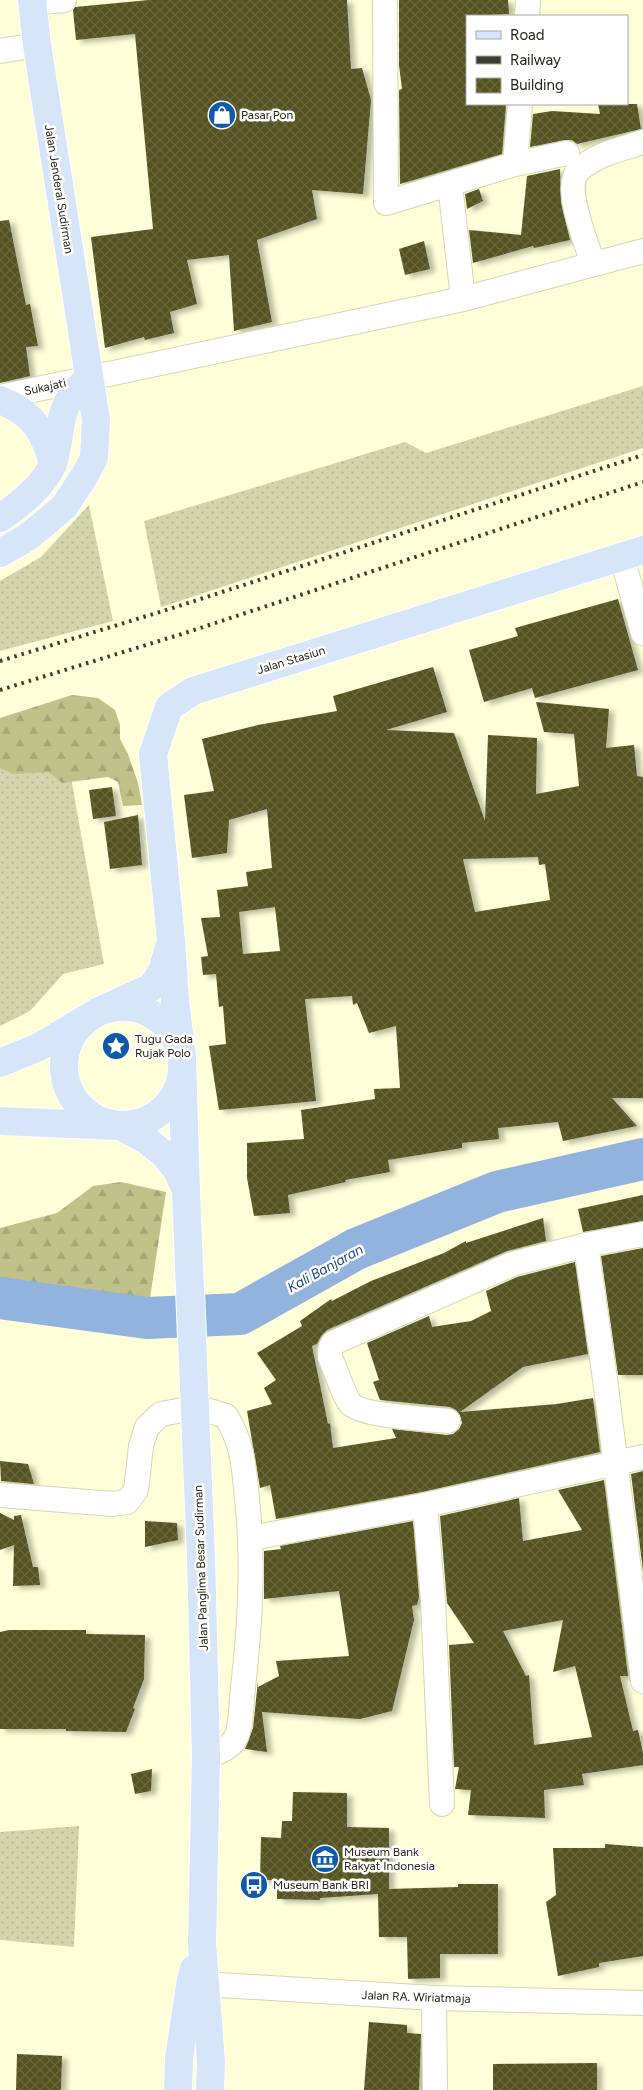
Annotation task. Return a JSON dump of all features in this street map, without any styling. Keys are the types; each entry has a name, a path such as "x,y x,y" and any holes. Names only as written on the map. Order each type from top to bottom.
{"main road":[{"name":"Jalan Jenderal Sudirman","path":"0,553 28,537 64,507 94,458 96,420 37,45 32,1"},
{"path":"0,518 19,505 44,478 53,464 62,415 71,396 89,378"},
{"path":"0,398 16,406 36,423 47,442 53,464"},
{"name":"Jalan Stasiun","path":"182,1058 175,1001 153,754 169,707 193,691 633,553"},
{"name":"Jalan Stasiun","path":"99,1011 152,987 163,969 171,940"},
{"path":"0,1063 39,1048 99,1011 114,1007 130,1007 145,1010 159,1018 170,1029 178,1043 182,1058 186,1192"},
{"path":"99,1011 82,1022 70,1038 64,1057 64,1077 71,1096 84,1111 100,1122 120,1126 146,1140 164,1154 178,1172 186,1192"},
{"path":"0,1121 120,1126 137,1124 153,1118 167,1107 177,1092 182,1076 182,1058"},
{"name":"Jalan Panglima Besar Sudirman","path":"178,2090 179,2058 198,1982 202,1944 206,1757 201,1557 186,1192"},
{"name":"Jalan Panglima Besar Sudirman","path":"198,1982 211,2062 210,2090"}],"street":[{"path":"32,1 64,0"},
{"path":"385,0 386,204 515,164 567,153"},
{"path":"526,15 528,0"},
{"path":"0,51 37,45"},
{"path":"515,164 520,105"},
{"path":"593,263 578,218 574,194 574,177 578,171 601,156 643,142"},
{"path":"450,184 463,299"},
{"name":"Sukajati","path":"0,398 463,299 593,263 643,252"},
{"path":"633,553 643,633"},
{"path":"448,1421 377,1413 354,1406 350,1403 330,1357 330,1349 333,1343 512,1264 586,1245 643,1234"},
{"path":"586,1245 643,1678"},
{"path":"0,1495 113,1504 127,1502 136,1490 140,1446 147,1427 161,1414 183,1410 206,1410 226,1416 236,1433 242,1452 251,1538 251,1585 245,1670 237,1736 230,1746 206,1757"},
{"path":"251,1538 425,1505 643,1457"},
{"path":"425,1505 433,1601 442,1804"},
{"name":"Jalan RA. Wiriatmaja","path":"198,1982 434,1998 643,2003"},
{"path":"434,1998 436,2090"}],"green space":[{"path":"643,386 643,448 161,607 144,521 405,442 426,453"},
{"path":"89,505 113,621 0,651 0,581 41,557"},
{"path":"72,695 98,698 115,710 120,725 120,739 128,754 138,783 142,805 123,806 118,782 108,777 62,783 48,772 13,774 0,768 0,718"},
{"path":"58,704 104,964 63,974 30,1011 0,1026 0,724"},
{"path":"121,1182 166,1192 147,1318 0,1298 0,1228 57,1213 93,1186"},
{"path":"79,1826 74,1947 0,1940 0,1832"}],"building":[{"name":"Pasar Pon","path":"149,0 347,0 351,69 362,68 371,100 363,194 312,190 317,219 257,240 272,322 234,331 229,255 187,260 197,304 170,312 174,333 145,340 144,337 105,348 91,237 153,229 135,34 76,40 73,10 75,7"},
{"path":"399,0 508,0 509,14 466,15 466,105 506,105 502,154 400,184 399,90 402,89 399,65"},
{"path":"637,104 641,129 577,144 572,140 565,140 530,147 533,114 552,111 600,114 598,105"},
{"path":"560,169 561,203 570,240 534,248 533,246 473,263 469,230 521,235 527,176"},
{"path":"479,189 483,201 467,209 465,194"},
{"path":"9,220 26,305 30,304 38,346 26,347 30,376 0,383 0,221"},
{"path":"424,241 430,269 405,275 399,249"},
{"path":"618,599 638,670 535,698 532,688 484,702 469,650 518,636 515,628"},
{"path":"433,667 447,712 386,730 454,733 485,821 488,735 537,738 536,794 579,786 574,734 544,732 536,702 609,709 606,748 634,745 637,776 643,777 643,1098 612,1098 637,1126 563,1141 558,1122 498,1128 499,1139 462,1143 462,1148 388,1160 390,1172 345,1180 346,1182 288,1195 290,1213 254,1216 247,1178 247,1143 304,1139 301,1110 375,1099 374,1089 400,1088 396,1026 369,1033 357,1003 353,1005 352,996 305,999 316,1101 219,1110 209,1046 226,1044 223,1006 219,1007 216,974 203,975 201,957 208,956 201,918 220,917 217,890 248,886 246,872 272,868 267,809 229,820 227,853 192,858 184,795 214,791 202,739 258,725 337,711 333,696","holes":["538,857 539,865 545,864 550,900 475,912 463,859","275,907 280,951 243,954 239,912"]},
{"path":"112,787 116,816 93,819 89,790"},
{"path":"138,815 142,865 110,869 104,822"},
{"path":"643,1195 643,1221 583,1232 578,1209"},
{"path":"543,1218 546,1241 507,1251 327,1330 321,1336 317,1344 312,1346 328,1424 330,1423 333,1448 396,1438 392,1429 453,1434 462,1423 460,1415 450,1407 380,1400 373,1382 379,1380 367,1343 429,1316 432,1327 471,1321 491,1311 486,1291 517,1277 575,1262 588,1354 523,1367 460,1412 557,1404 593,1398 600,1452 422,1492 276,1519 270,1485 260,1488 247,1411 272,1404 264,1388 276,1380 257,1353 302,1326 300,1321 331,1299 332,1301 371,1281 444,1253 466,1241 466,1243"},
{"path":"643,1248 643,1375 618,1375 601,1256"},
{"path":"0,1461 28,1464 34,1484 1,1481"},
{"path":"643,1471 643,1571 631,1474"},
{"path":"604,1480 628,1676 620,1676 633,1731 638,1730 643,1753 643,1765 582,1774 584,1785 544,1790 545,1818 468,1815 471,1790 455,1789 459,1767 454,1767 449,1645 474,1643 447,1603 440,1516 519,1498 523,1541 582,1530 558,1490","holes":["563,1620 553,1672 575,1666 592,1737 534,1745 529,1675 526,1676 503,1631"]},
{"path":"0,1513 14,1520 14,1516 21,1515 33,1567 38,1567 40,1585 13,1586 14,1545 0,1550"},
{"path":"145,1521 177,1523 178,1540 145,1547"},
{"path":"413,1521 419,1597 417,1605 412,1606 414,1620 392,1711 360,1719 262,1712 267,1752 245,1749 253,1728 258,1681 258,1687 279,1676 276,1661 349,1656 339,1591 264,1599 264,1551 281,1549 280,1546"},
{"path":"9,1630 86,1630 86,1634 145,1635 144,1679 126,1732 66,1731 66,1729 0,1729 0,1632"},
{"path":"152,1769 151,1791 135,1794 131,1774"},
{"path":"293,1792 347,1793 347,1827 389,1828 389,1889 458,1887 458,1884 498,1884 498,1954 440,1954 440,1978 408,1979 407,1937 379,1937 378,1894 320,1898 320,1900 277,1899 277,1880 260,1880 261,1837 281,1838 282,1821 292,1821"},
{"path":"605,1844 643,1847 643,1956 599,1963 599,1967 558,1976 546,1902 556,1895 553,1848 605,1848"},
{"path":"369,2022 407,2025 407,2033 421,2034 419,2090 364,2090"},
{"path":"17,2054 62,2056 61,2090 16,2090"},
{"path":"597,2063 597,2090 493,2090 493,2064"}],"waterway":[{"name":"Kali Banjaran","path":"0,1298 147,1318 240,1314 356,1249 497,1192 643,1159"}],"railway":[{"path":"0,661 176,607 643,455"},
{"path":"0,690 185,633 643,482"}],"place":[{"name":"Pasar Pon","path":"222,115"},
{"name":"Tugu Gada Rujak Polo","path":"116,1046"},
{"name":"Museum Bank Rakyat Indonesia","path":"325,1859"},
{"name":"Museum Bank BRI","path":"254,1885"}]}
